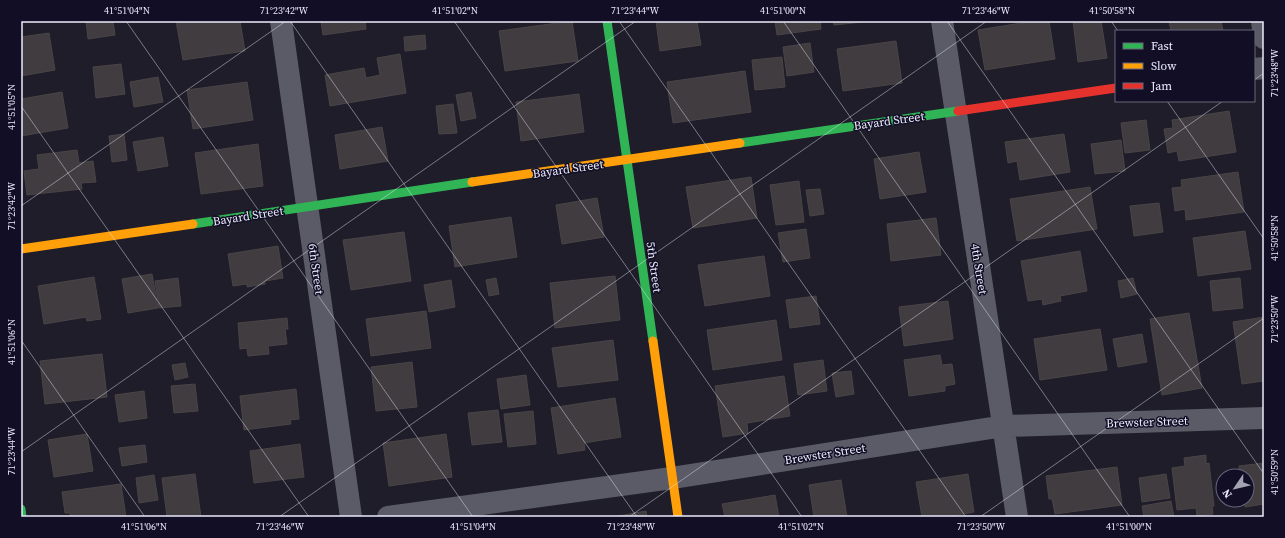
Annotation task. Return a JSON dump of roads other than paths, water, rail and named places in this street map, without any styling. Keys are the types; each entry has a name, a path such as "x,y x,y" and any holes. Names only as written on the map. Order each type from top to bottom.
{"street":[{"name":"6th Street","path":"281,21 351,517"},
{"name":"5th Street","path":"606,21 678,517"},
{"name":"4th Street","path":"942,21 1017,517"},
{"path":"1262,21 1264,38"},
{"name":"Bayard Street","path":"21,249 1115,88"},
{"name":"Brewster Street","path":"388,517 672,478 1004,426 1264,418"},
{"path":"21,509 22,517"}]}
